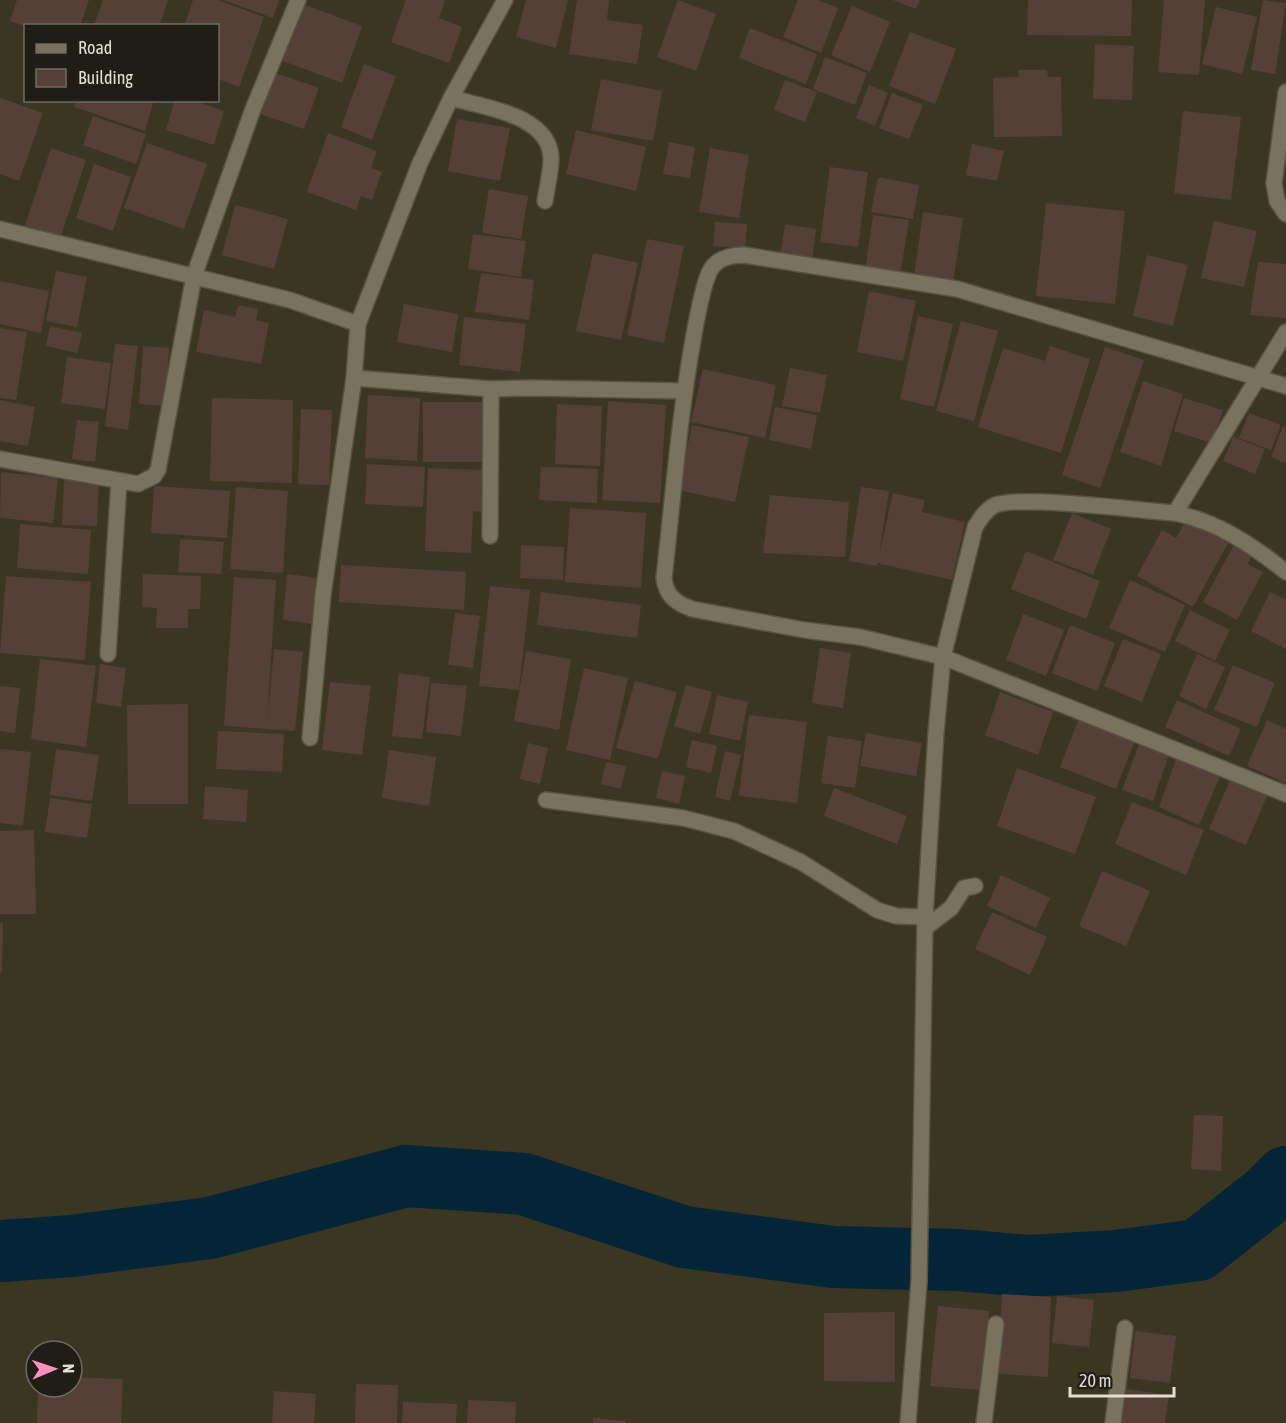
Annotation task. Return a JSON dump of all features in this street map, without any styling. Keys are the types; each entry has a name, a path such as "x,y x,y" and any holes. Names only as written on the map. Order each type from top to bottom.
{"street":[{"path":"0,459 138,484 154,476 158,470 194,276 253,109 298,0"},
{"path":"310,738 323,595 354,378 358,324 420,163 451,98 505,0"},
{"path":"1286,92 1274,183 1277,201 1286,214"},
{"path":"451,98 515,116 534,125 546,138 551,157 545,201"},
{"path":"0,229 290,300 358,324"},
{"path":"1286,386 957,289 735,255 719,261 711,270 698,315 684,391 664,578 665,589 669,596 692,609 804,630 860,637 943,657 1286,794"},
{"path":"1175,513 1286,332"},
{"path":"354,378 491,390 531,388 684,391"},
{"path":"490,536 491,390"},
{"path":"108,654 119,481"},
{"path":"908,1423 922,1209 925,923 936,732 943,657 975,527 983,514 994,506 1008,502 1040,502 1175,513 1212,523 1257,549 1286,572"},
{"path":"546,800 683,818 734,831 801,862 877,910 925,923 951,908 964,888 975,886"},
{"path":"984,1423 996,1324"},
{"path":"1113,1423 1125,1328"}],"building":[{"path":"17,0 89,0 81,24 24,24 24,26 10,21"},
{"path":"103,0 168,0 160,24 94,24"},
{"path":"193,0 218,0 264,17 239,87 219,79 219,24 185,24"},
{"path":"223,0 279,0 273,18"},
{"path":"406,0 445,0 439,18 462,27 449,63 391,42"},
{"path":"526,0 568,0 556,48 516,37"},
{"path":"577,0 609,0 607,20 643,25 637,64 569,54"},
{"path":"678,0 716,14 696,71 657,57"},
{"path":"798,0 818,0 838,8 821,53 783,37"},
{"path":"893,0 920,0 916,9"},
{"path":"1028,0 1132,0 1131,36 1027,35"},
{"path":"1164,0 1205,0 1199,75 1158,72"},
{"path":"1263,0 1286,3 1275,74 1251,70"},
{"path":"300,3 362,26 342,83 280,60"},
{"path":"852,6 890,22 870,72 831,55"},
{"path":"1216,7 1257,17 1242,74 1202,64"},
{"path":"750,28 817,54 806,84 739,58"},
{"path":"910,32 956,49 935,104 889,86"},
{"path":"1095,44 1134,46 1132,100 1093,99"},
{"path":"825,57 867,73 855,105 813,89"},
{"path":"364,64 396,76 372,140 341,127"},
{"path":"1018,70 1047,70 1048,77 1061,77 1062,136 994,137 993,78 1019,77"},
{"path":"272,72 319,88 304,129 257,113"},
{"path":"601,79 662,91 653,141 591,130"},
{"path":"785,80 817,92 805,122 774,110"},
{"path":"869,85 888,93 875,126 856,118"},
{"path":"892,93 923,105 909,139 879,128"},
{"path":"0,98 43,113 19,181 0,174"},
{"path":"75,102 153,102 145,131 74,107"},
{"path":"174,102 198,102 224,111 214,145 166,130"},
{"path":"1183,111 1241,117 1231,200 1174,193"},
{"path":"93,116 146,134 136,164 83,145"},
{"path":"457,119 510,128 500,181 448,171"},
{"path":"576,130 646,147 636,191 566,174"},
{"path":"328,133 377,151 371,168 382,172 372,200 361,196 356,210 307,192"},
{"path":"669,142 695,147 690,178 663,174"},
{"path":"147,143 207,164 184,229 124,208"},
{"path":"972,144 1004,151 997,181 966,175"},
{"path":"51,148 86,160 61,236 25,225"},
{"path":"710,148 749,155 739,218 699,212"},
{"path":"94,164 131,177 113,231 76,218"},
{"path":"830,167 868,172 858,247 820,242"},
{"path":"878,177 919,185 913,219 871,212"},
{"path":"489,189 528,196 521,239 482,233"},
{"path":"1046,203 1125,211 1115,304 1036,296"},
{"path":"235,205 288,219 274,269 222,255"},
{"path":"923,212 963,218 953,283 914,278"},
{"path":"873,215 909,220 900,276 865,271"},
{"path":"1214,221 1257,231 1244,287 1201,278"},
{"path":"715,222 747,224 745,248 713,246"},
{"path":"785,224 816,229 812,261 780,256"},
{"path":"473,234 526,241 521,277 468,269"},
{"path":"647,239 684,246 664,343 627,335"},
{"path":"593,253 638,263 621,340 576,331"},
{"path":"1147,255 1188,265 1173,326 1133,316"},
{"path":"1258,262 1286,264 1286,318 1250,315"},
{"path":"56,271 87,277 77,327 46,321"},
{"path":"481,273 534,280 529,320 475,312"},
{"path":"0,281 49,291 41,333 0,324"},
{"path":"869,291 916,301 903,361 857,352"},
{"path":"404,304 458,314 452,352 397,342"},
{"path":"238,305 258,309 256,320 269,323 261,364 196,352 204,310 235,317"},
{"path":"918,316 953,324 934,407 900,399"},
{"path":"464,317 526,324 520,372 459,365"},
{"path":"961,321 998,331 974,421 936,411"},
{"path":"50,326 82,333 77,353 46,346"},
{"path":"0,328 27,332 16,400 0,398"},
{"path":"115,344 138,346 128,430 105,426"},
{"path":"143,346 169,348 165,406 139,404"},
{"path":"1050,346 1090,359 1061,453 978,427 1003,348 1045,361"},
{"path":"1105,347 1144,360 1100,488 1062,475"},
{"path":"67,357 111,363 105,409 61,403"},
{"path":"790,368 827,375 820,413 782,406"},
{"path":"703,369 776,385 765,438 691,422"},
{"path":"1143,381 1183,394 1161,466 1120,452"},
{"path":"368,395 420,398 417,461 365,458"},
{"path":"212,398 293,400 292,483 210,481"},
{"path":"1184,398 1223,410 1212,443 1174,431"},
{"path":"0,400 35,407 28,446 0,441"},
{"path":"608,401 666,405 660,503 602,500"},
{"path":"423,402 484,402 484,462 423,462"},
{"path":"557,404 602,406 600,466 555,464"},
{"path":"775,407 817,415 811,449 769,440"},
{"path":"301,409 332,410 329,485 298,484"},
{"path":"1249,413 1281,425 1271,450 1239,438"},
{"path":"77,420 99,422 95,462 72,459"},
{"path":"692,425 749,437 735,502 678,490"},
{"path":"1283,426 1286,428 1286,463 1271,457"},
{"path":"1233,437 1265,449 1255,474 1223,461"},
{"path":"367,464 425,467 423,507 365,504"},
{"path":"541,467 598,469 597,503 539,500"},
{"path":"428,468 485,470 483,512 473,511 471,553 425,551"},
{"path":"1,472 58,478 53,523 0,518"},
{"path":"64,480 99,481 97,526 62,525"},
{"path":"154,486 230,491 227,538 151,533"},
{"path":"236,487 288,491 283,573 230,569"},
{"path":"861,487 889,491 879,555 893,493 925,500 922,512 965,522 952,580 877,563 877,566 849,561"},
{"path":"770,495 849,502 845,557 763,553"},
{"path":"570,508 646,513 641,588 565,582"},
{"path":"1072,513 1111,529 1093,575 1053,560"},
{"path":"1186,521 1228,543 1193,607 1137,576 1162,530 1176,538"},
{"path":"20,524 91,530 88,574 17,568"},
{"path":"180,539 224,542 221,574 178,572"},
{"path":"521,545 564,547 563,580 520,578"},
{"path":"1234,545 1252,555 1248,564 1263,572 1237,620 1203,602"},
{"path":"1026,551 1100,581 1086,619 1011,589"},
{"path":"341,565 466,572 464,610 339,602"},
{"path":"143,574 201,576 200,609 188,609 188,628 156,628 157,608 142,607"},
{"path":"287,574 318,578 313,624 283,620"},
{"path":"6,576 91,582 85,660 0,653"},
{"path":"234,577 276,580 267,723 274,649 303,652 295,731 224,726"},
{"path":"1130,580 1185,605 1165,652 1109,628"},
{"path":"490,586 530,590 519,690 479,686"},
{"path":"541,592 641,605 637,638 537,625"},
{"path":"1270,592 1286,600 1286,649 1251,631"},
{"path":"1190,610 1230,630 1215,661 1175,641"},
{"path":"455,613 480,616 473,668 448,665"},
{"path":"1023,614 1064,630 1046,676 1006,660"},
{"path":"1070,625 1115,643 1097,691 1052,673"},
{"path":"1123,639 1161,654 1142,702 1104,686"},
{"path":"820,648 851,653 843,708 812,703"},
{"path":"526,651 571,659 559,730 514,721"},
{"path":"1197,654 1225,667 1206,709 1179,696"},
{"path":"40,659 96,666 86,747 31,739"},
{"path":"100,664 126,668 121,707 96,703"},
{"path":"1233,665 1275,683 1257,727 1214,710"},
{"path":"584,668 628,678 610,760 566,750"},
{"path":"399,673 430,677 422,739 392,736"},
{"path":"635,681 677,692 658,759 616,748"},
{"path":"330,682 371,686 362,755 322,750"},
{"path":"431,683 467,686 461,736 426,732"},
{"path":"686,685 712,692 700,734 674,726"},
{"path":"0,686 20,688 15,733 0,731"},
{"path":"1000,692 1053,712 1038,755 985,735"},
{"path":"717,695 748,702 740,741 709,734"},
{"path":"1177,700 1241,729 1229,756 1165,727"},
{"path":"188,704 188,804 128,804 127,705"},
{"path":"749,715 807,722 797,803 739,796"},
{"path":"1080,716 1136,738 1116,789 1060,767"},
{"path":"1267,720 1286,729 1286,783 1247,766"},
{"path":"218,731 284,734 282,772 216,769"},
{"path":"866,733 922,743 916,776 860,766"},
{"path":"828,736 862,741 855,788 821,783"},
{"path":"692,740 717,746 711,773 686,767"},
{"path":"1140,741 1170,752 1153,801 1122,790"},
{"path":"528,743 548,748 540,784 520,779"},
{"path":"0,749 31,752 23,826 0,823"},
{"path":"56,749 99,755 92,801 50,795"},
{"path":"389,750 436,757 429,806 382,798"},
{"path":"725,751 741,755 730,801 715,797"},
{"path":"1177,756 1221,774 1199,825 1159,807"},
{"path":"606,762 626,766 621,789 601,784"},
{"path":"1017,768 1096,797 1075,854 997,826"},
{"path":"662,771 685,776 679,804 656,798"},
{"path":"1230,780 1267,796 1246,845 1209,829"},
{"path":"205,786 248,790 246,822 203,819"},
{"path":"834,788 907,816 897,844 824,816"},
{"path":"50,798 92,804 87,838 45,832"},
{"path":"1132,802 1204,830 1186,875 1115,844"},
{"path":"34,830 36,914 0,914 0,831"},
{"path":"1102,871 1150,891 1126,946 1079,926"},
{"path":"1001,875 1050,898 1036,928 987,906"},
{"path":"992,912 1047,937 1030,975 975,949"},
{"path":"0,923 3,923 2,972 0,972"},
{"path":"1194,1115 1223,1116 1221,1171 1191,1169"},
{"path":"1002,1294 1051,1297 1048,1377 998,1374"},
{"path":"1057,1296 1094,1300 1089,1347 1052,1343"},
{"path":"938,1306 989,1311 982,1390 930,1386"},
{"path":"895,1312 895,1382 824,1381 824,1313"},
{"path":"1135,1331 1176,1336 1170,1383 1130,1378"},
{"path":"84,1377 123,1379 121,1423 37,1423 38,1399 84,1399"},
{"path":"356,1384 398,1385 397,1423 355,1423"},
{"path":"1126,1389 1169,1395 1165,1423 1122,1423"},
{"path":"274,1391 316,1394 314,1423 272,1423"},
{"path":"468,1400 516,1402 515,1423 467,1423"},
{"path":"403,1402 457,1404 456,1423 402,1423"},
{"path":"593,1418 625,1421 625,1423 593,1423"}],"waterway":[{"path":"0,1251 72,1246 210,1228 406,1176 524,1184 684,1237 833,1257 958,1260 1028,1266 1116,1261 1198,1250 1268,1195 1286,1177"}]}
